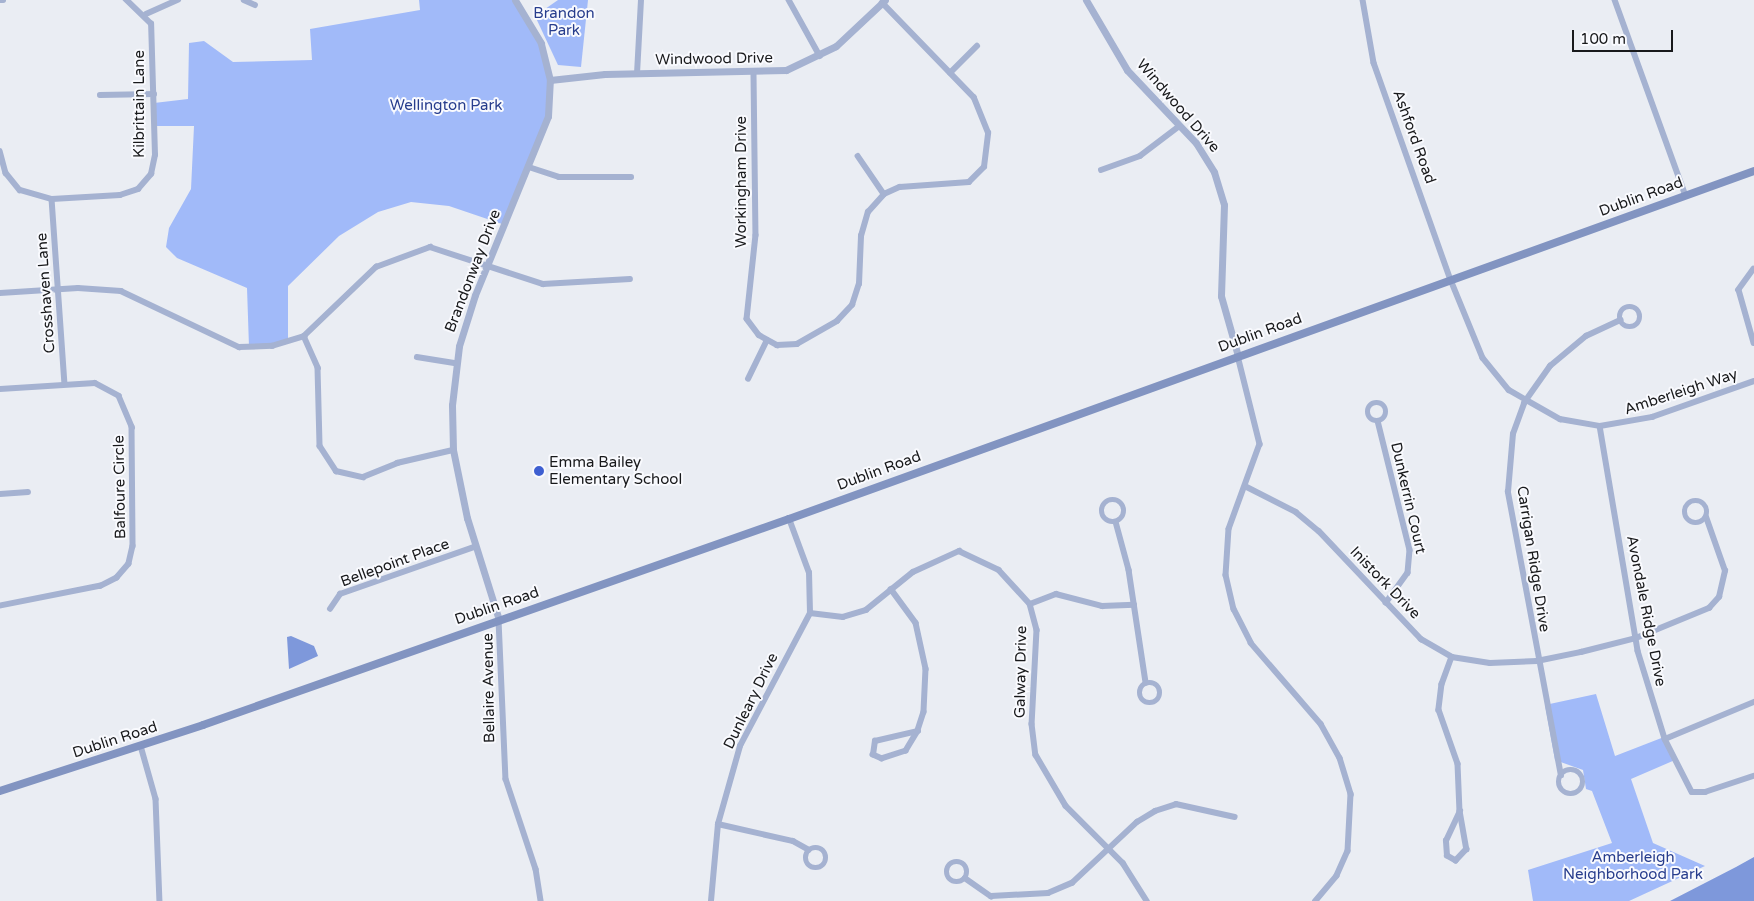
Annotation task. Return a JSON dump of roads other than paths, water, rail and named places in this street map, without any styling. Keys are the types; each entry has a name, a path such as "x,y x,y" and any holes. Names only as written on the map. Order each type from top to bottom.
{"main road":[{"name":"Dublin Road","path":"0,791 141,746 789,518 1754,171"}],"street":[{"path":"126,0 146,14 178,0"},
{"path":"244,0 256,5"},
{"name":"Brandonway Drive","path":"499,620 474,547 453,450 456,363 487,267 548,116 550,80 541,43 515,0"},
{"path":"637,74 641,0"},
{"path":"789,0 820,56"},
{"name":"Windwood Drive","path":"1086,0 1127,70 1206,157 1220,188 1224,205 1221,296 1238,356"},
{"name":"Ashford Road","path":"1362,0 1374,63 1451,280"},
{"path":"1615,0 1686,196"},
{"path":"748,379 767,340 777,345 797,344 837,321 852,305 866,220 884,194 900,187 969,182 984,166 989,146 984,114 950,73 883,2"},
{"name":"Windwood Drive","path":"550,80 637,74 754,74 786,70 820,56 883,2"},
{"name":"Kilbrittain Lane","path":"52,200 120,195 138,189 151,174 156,155 152,35 146,14"},
{"path":"950,73 977,46"},
{"name":"Workingham Drive","path":"754,74 756,235 746,308 752,328 767,340"},
{"path":"100,95 154,94"},
{"path":"1101,170 1140,156 1178,126"},
{"path":"0,151 3,175 20,190 52,200"},
{"path":"858,156 884,194"},
{"path":"529,167 559,177 631,177"},
{"name":"Crosshaven Lane","path":"52,200 65,384"},
{"path":"0,293 58,289 121,291 240,347 272,346 304,336 376,267 408,252 430,248 452,252 487,267 543,284 630,279"},
{"path":"1754,269 1739,290 1754,343"},
{"name":"Amberleigh Way","path":"1451,280 1484,358 1494,376 1524,403 1560,419 1600,426 1652,417 1754,381"},
{"name":"Carrigan Ridge Drive","path":"1561,776 1537,661 1508,492 1513,434 1524,403 1568,347 1621,320"},
{"path":"304,336 318,368 320,446 336,471 363,477 397,463 453,450"},
{"path":"1238,356 1260,444 1246,487 1229,529 1226,575 1234,609 1251,644 1321,724 1341,760 1351,794 1348,851 1337,876 1316,901"},
{"path":"417,357 456,363"},
{"name":"Balfoure Circle","path":"0,389 65,384 104,386 128,410 133,546 129,564 117,578 101,586 0,606"},
{"name":"Dunkerrin Court","path":"1378,421 1410,550 1408,573 1386,603"},
{"name":"Avondale Ridge Drive","path":"1600,426 1636,638 1665,739 1692,792 1705,792 1754,777"},
{"name":"Inistork Drive","path":"1246,487 1296,512 1421,638 1452,657 1490,662 1537,661 1636,638 1685,620 1709,608 1719,597 1725,571 1706,517"},
{"path":"0,494 28,492"},
{"path":"1116,522 1102,514 1110,500 1124,508 1116,522 1134,605 1146,683"},
{"name":"Dunleary Drive","path":"711,901 718,824 740,746 810,613 809,573 789,518"},
{"name":"Bellepoint Place","path":"330,609 340,594 474,547"},
{"name":"Galway Drive","path":"810,613 844,617 866,610 891,589 937,558 959,551 999,570 1030,604 1037,630 1032,724 1036,755 1066,806 1109,849 1147,901"},
{"path":"891,589 916,624 926,669 924,712 918,731 906,751 882,759 873,755 874,742 918,731"},
{"path":"1030,604 1056,594 1102,606 1134,605"},
{"name":"Bellaire Avenue","path":"499,620 506,779 536,869 541,901"},
{"path":"1452,657 1442,684 1439,710 1458,764 1460,811 1467,849 1456,862 1448,856 1446,841 1460,811"},
{"path":"1665,739 1754,702"},
{"path":"141,746 156,800 160,901"},
{"path":"1754,769 1754,777"},
{"path":"1566,772 1577,773 1580,789 1570,794 1563,791 1561,776 1566,772"},
{"path":"965,878 991,896 1040,895 1072,883 1137,822 1176,804 1235,817"},
{"path":"718,824 793,841 809,850"}],"place":[{"name":"Emma Bailey Elementary School","path":"539,471"}],"park label":[{"name":"Brandon Park","path":"564,22"},
{"name":"Wellington Park","path":"446,106"},
{"name":"Amberleigh Neighborhood Park","path":"1633,866"}]}
